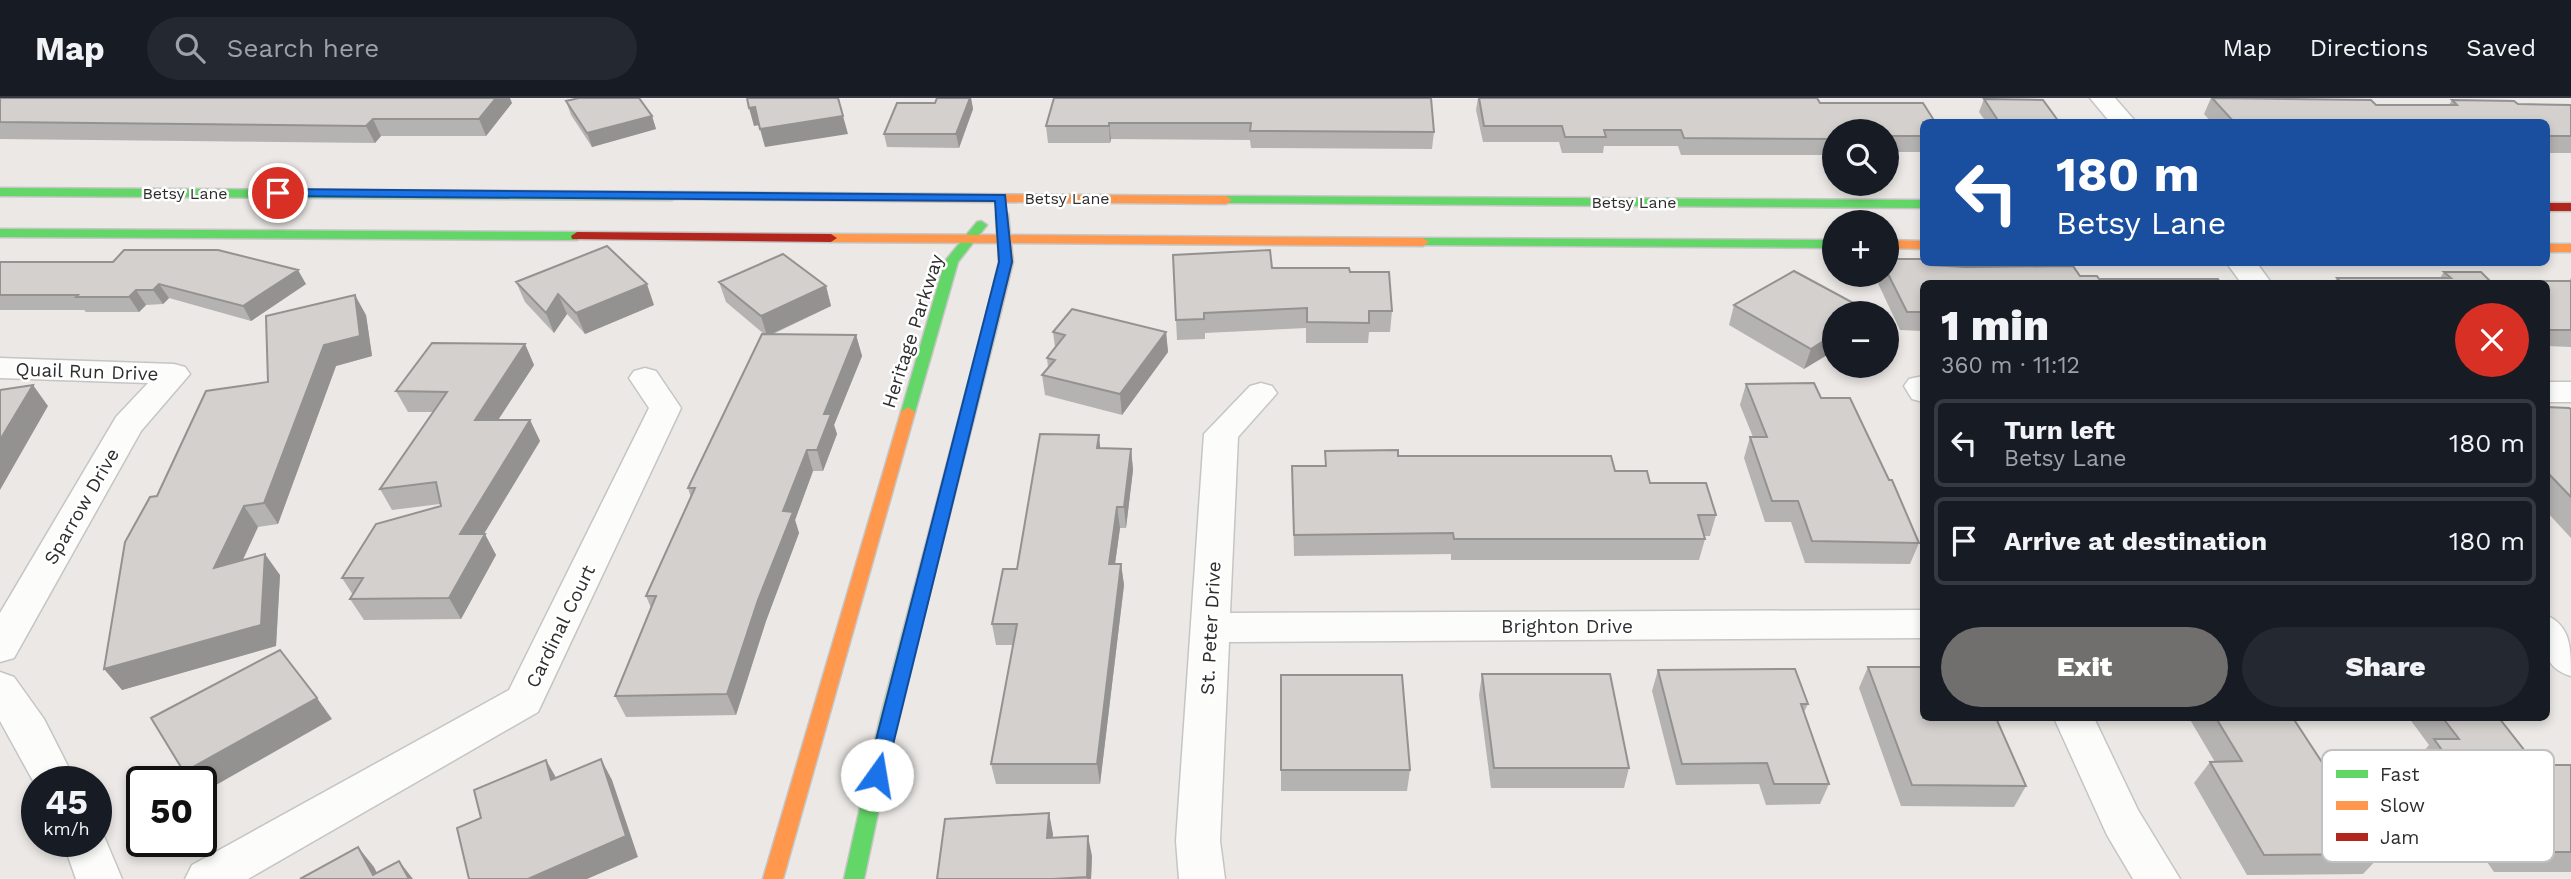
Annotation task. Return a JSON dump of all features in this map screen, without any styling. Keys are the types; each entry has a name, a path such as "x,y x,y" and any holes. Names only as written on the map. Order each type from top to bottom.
{"main road":[{"name":"Betsy Lane","path":"0,191 1920,204"},
{"name":"Heritage Parkway","path":"773,879 952,261 1001,198"},
{"path":"854,879 888,723 1006,262 1001,198"},
{"path":"1523,202 1533,243"},
{"path":"2550,207 2571,207"},
{"path":"0,233 1822,244"},
{"path":"1899,244 1920,244"},
{"path":"2550,248 2571,248"}],"street":[{"path":"2102,98 2120,119"},
{"path":"2243,266 2255,280"},
{"name":"Quail Run Drive","path":"0,368 174,374"},
{"name":"Sparrow Drive","path":"0,647 128,425 174,374"},
{"name":"Cardinal Court","path":"208,879 524,701 666,408 645,379"},
{"path":"2550,392 2571,392"},
{"name":"St. Peter Drive","path":"1202,879 1198,841 1221,434 1261,393"},
{"name":"Brighton Drive","path":"1210,628 1920,624"},
{"path":"2550,635 2571,661"},
{"path":"0,688 29,731 47,766"},
{"path":"2075,721 2122,822 2157,879"},
{"path":"91,857 99,879"}],"building":[{"path":"0,98 496,98 479,119 373,119 366,126 0,122"},
{"path":"579,98 639,98 652,116 587,133 566,101"},
{"path":"747,98 838,98 843,116 760,129 755,107 749,108"},
{"path":"937,98 970,98 956,134 884,134 897,103 935,103"},
{"path":"1054,98 1431,98 1434,132 1250,131 1251,123 1046,126"},
{"path":"1479,98 1817,98 1820,103 1923,103 1933,119 1920,119 1920,136 1899,136 1899,119 1822,119 1822,139 1684,138 1681,130 1604,130 1606,137 1565,137 1562,126 1484,126"},
{"path":"2212,98 2371,100 2376,105 2457,105 2452,100 2514,101 2518,104 2571,105 2571,136 2550,136 2550,119 2231,119"},
{"path":"1984,99 2043,100 2057,119 1997,119"},
{"path":"607,246 647,284 576,313 558,294 546,313 516,282"},
{"path":"124,250 218,250 298,270 243,306 159,284 153,290 136,290 129,297 0,295 0,262 113,262"},
{"path":"1270,250 1272,268 1349,268 1350,272 1389,272 1392,311 1369,311 1369,323 1307,322 1307,308 1204,313 1204,319 1176,320 1173,255"},
{"path":"783,254 826,286 761,316 719,282"},
{"path":"1899,259 1920,259 1920,266 2073,266 2080,276 2097,276 2099,279 2219,280 1920,280 1920,312 1907,312 1894,287 1899,287"},
{"path":"1794,271 1850,301 1822,301 1822,342 1811,349 1734,305"},
{"path":"2444,272 2481,272 2489,280 2337,278 2451,278"},
{"path":"2550,281 2571,281 2571,330 2550,330"},
{"path":"355,295 360,336 324,345 264,503 244,506 214,568 265,554 261,625 104,669 125,542 150,497 157,496 206,391 268,382 266,316"},
{"path":"1072,309 1166,332 1120,394 1042,375 1055,360 1047,358 1065,335 1053,332"},
{"path":"762,334 856,335 824,414 831,414 817,450 807,450 783,511 793,512 758,600 727,694 615,696 656,596 646,596 695,488 688,488"},
{"path":"432,343 525,344 475,420 530,420 460,534 485,534 449,598 350,599 363,578 342,578 376,524 441,506 436,482 380,489 447,392 396,391"},
{"path":"1814,383 1821,398 1850,398 1889,480 1892,480 1919,543 1812,541 1798,501 1772,501 1750,437 1767,437 1746,384"},
{"path":"33,385 0,440 0,390"},
{"path":"2550,407 2571,409 2571,497 2550,475"},
{"path":"1040,434 1099,435 1097,448 1131,449 1124,507 1117,507 1109,564 1121,564 1097,764 991,764 1017,624 992,624 1003,569 1017,569"},
{"path":"1398,450 1398,456 1611,456 1615,471 1647,471 1650,483 1706,483 1716,515 1698,515 1705,539 1454,539 1453,533 1294,535 1292,466 1326,466 1325,451"},
{"path":"280,650 317,698 195,766 180,766 151,718"},
{"path":"1868,667 1920,667 1920,721 1997,721 2026,786 1912,785"},
{"path":"1795,669 1808,704 1801,704 1829,784 1774,784 1767,763 1682,764 1658,670"},
{"path":"1482,674 1610,674 1629,768 1494,768"},
{"path":"1281,675 1402,675 1410,770 1281,770"},
{"path":"2218,721 2295,721 2322,762 2322,855 2264,855 2210,762 2242,761"},
{"path":"2445,721 2501,721 2524,750 2442,750 2434,739 2459,739"},
{"path":"601,759 626,836 528,879 469,879 457,828 481,818 474,790 546,760 551,780"},
{"path":"2554,765 2571,765 2571,852 2554,852"},
{"path":"1049,813 1047,838 1088,836 1087,877 937,879 945,819"},
{"path":"358,847 373,875 399,861 409,879 300,879"}],"traffic: fast":[{"path":"0,192 672,196"},
{"path":"1226,200 1920,204"},
{"path":"908,412 952,261 981,225"},
{"path":"0,233 577,236"},
{"path":"1423,242 1822,244"},
{"path":"854,879 888,723 994,311"}],"traffic: slow":[{"path":"672,196 1226,200"},
{"path":"994,311 1006,262 1002,214"},
{"path":"831,238 1423,242"},
{"path":"1899,244 1920,245"},
{"path":"2550,248 2571,248"},
{"path":"773,879 908,412"}],"traffic: jam":[{"path":"2550,207 2571,207"},
{"path":"577,236 831,238"}],"route":[{"path":"278,193 1001,198 1006,262 877,775"}]}
